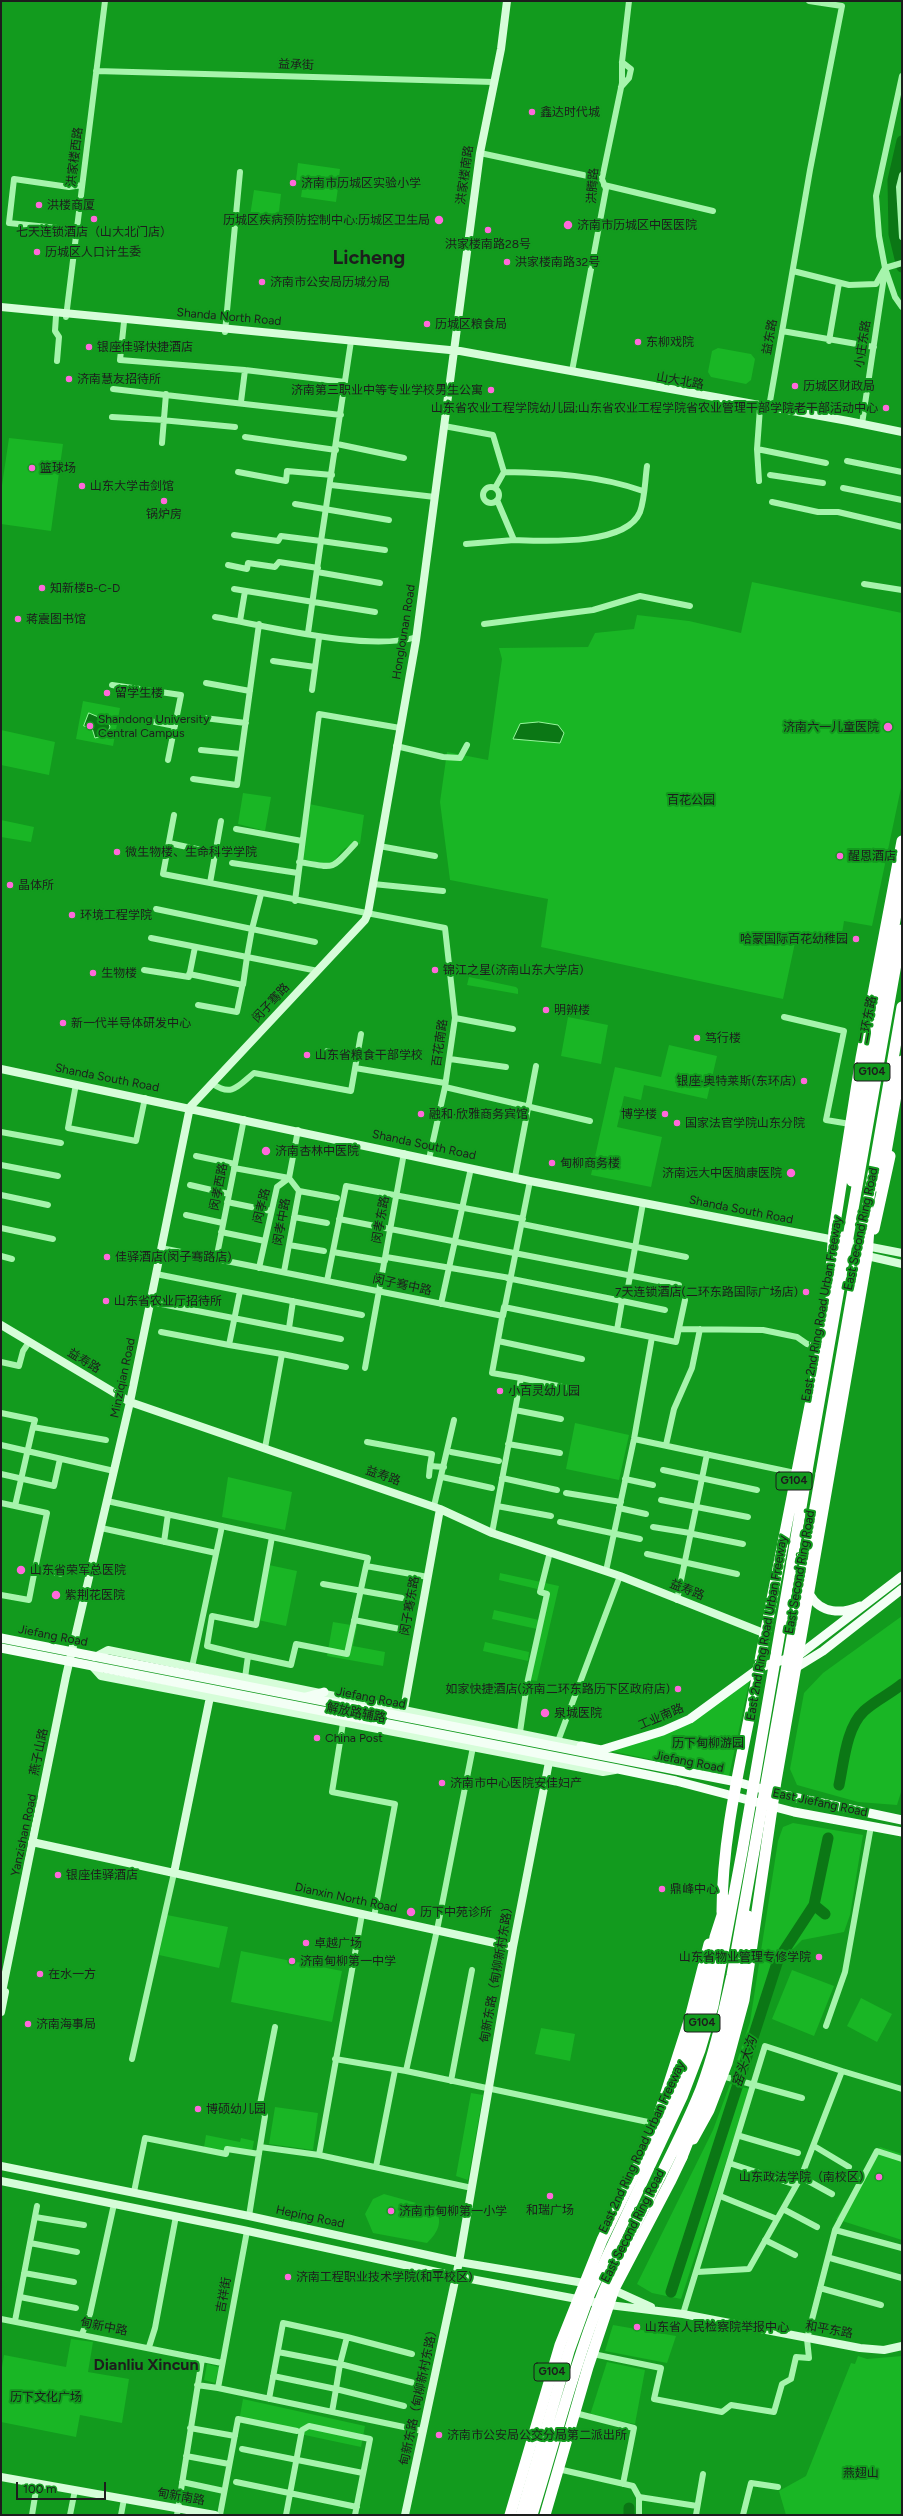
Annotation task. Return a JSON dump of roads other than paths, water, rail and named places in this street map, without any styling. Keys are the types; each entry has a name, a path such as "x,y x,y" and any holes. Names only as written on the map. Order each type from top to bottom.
{"highway":[{"name":"East Second Ring Road","path":"510,2515 560,2345 602,2240 651,2140 690,2018 722,1895 733,1796 760,1667 795,1473 822,1348 841,1240 839,1192 850,1124 902,842"},
{"path":"841,1240 856,1142 902,880"},
{"name":"二环东路","path":"841,1240 849,1185 856,1165 902,903"},
{"name":"East 2nd Ring Road Urban Freeway","path":"532,2515 583,2351 603,2294 638,2217 674,2149 701,2089 719,2036 841,1240 902,930"},
{"name":"East 2nd Ring Road Urban Freeway","path":"521,2515 569,2351 590,2293 682,2097 700,2050 713,2006 747,1853 865,1248 902,1007"},
{"name":"G104","path":"865,1248 876,1167 902,1023"},
{"path":"865,1248 885,1158 902,1061"},
{"name":"East Second Ring Road","path":"545,2515 592,2354 614,2289 725,2077 744,2000 775,1792 810,1595 865,1248 884,1193 902,1082"},
{"path":"886,1116 899,1097"},
{"name":"二环东路","path":"844,1165 849,1185"},
{"path":"876,1167 884,1193"},
{"name":"二环东路","path":"839,1192 849,1185"},
{"path":"651,2140 668,2107 698,2023 715,1937 747,1853"},
{"path":"682,2157 719,2060 732,2016 746,1941 747,1853"},
{"name":"East Second Ring Road","path":"682,2157 684,2141 722,2040 743,1939 755,1926"}],"main road":[{"name":"工业南路","path":"588,1751 601,1750 633,1741 663,1731 690,1719 760,1667 799,1656 902,1576"},
{"path":"760,1667 796,1668 823,1651 902,1589"},
{"path":"810,1595 817,1606 827,1610 848,1609 869,1602"},
{"name":"Jiefang Road","path":"1,1638 304,1698 588,1751 677,1777 733,1796"},
{"name":"Jiefang Road","path":"1,1648 618,1769 677,1777 737,1782"},
{"path":"304,1698 324,1692"},
{"path":"365,1727 387,1724"},
{"name":"East Jiefang Road","path":"737,1782 775,1792 902,1820"},
{"name":"East Jiefang Road","path":"733,1796 817,1816 902,1832"}],"street":[{"name":"洪家楼西路","path":"66,315 105,1"},
{"name":"洪家楼南路","path":"454,352 480,154 494,82 507,1"},
{"name":"洪腾路","path":"572,371 606,189 603,182 621,87 622,62 629,1"},
{"name":"益东路","path":"769,407 842,6 809,1"},
{"name":"益承街","path":"96,71 494,82"},
{"path":"902,76 876,196 879,236 885,268 895,297 902,306"},
{"path":"480,154 603,182 713,211"},
{"path":"226,330 240,172"},
{"path":"902,175 899,187 902,237"},
{"path":"77,230 9,223 13,186 14,179 69,187 82,184"},
{"path":"793,271 849,285 876,284 885,268 902,263"},
{"name":"小庄东路","path":"862,424 885,268"},
{"path":"829,341 839,282"},
{"name":"Shanda North Road","path":"1,308 56,316 66,315 454,352"},
{"name":"Shanda North Road","path":"1,308 124,322 226,330"},
{"path":"56,316 55,331 59,337 57,361"},
{"path":"124,322 120,360 245,370 345,382"},
{"path":"782,331 829,341 874,347"},
{"path":"310,633 321,541 331,485 351,342"},
{"name":"山大北路","path":"454,352 572,371 862,424 902,434"},
{"name":"山大北路","path":"454,352 902,434"},
{"name":"Honglounan Road","path":"368,913 396,746 417,639 454,352"},
{"path":"241,402 245,370"},
{"path":"114,389 341,414"},
{"path":"162,443 166,394"},
{"path":"759,481 757,449 760,408"},
{"path":"112,417 235,427"},
{"path":"444,426 493,435 504,472 495,488"},
{"path":"245,437 336,447 404,458"},
{"path":"757,449 826,463"},
{"path":"847,461 902,472"},
{"path":"466,544 514,540 554,541 592,538 626,527 640,512 647,466"},
{"path":"238,472 286,481 287,471 332,475"},
{"path":"504,472 543,473 592,478 643,491"},
{"path":"770,474 823,483"},
{"path":"331,485 435,497"},
{"path":"486,488 495,488 499,495 496,500 489,503 484,500 482,495 486,488"},
{"path":"843,488 902,500"},
{"path":"496,500 514,540"},
{"path":"772,502 818,512 838,512 902,527"},
{"path":"295,504 389,520"},
{"path":"234,535 278,541 281,536 386,550"},
{"path":"228,565 247,569 248,563 275,567 279,562 380,583"},
{"path":"864,584 902,590"},
{"path":"234,589 375,612"},
{"path":"240,621 245,591"},
{"path":"484,624 593,610 640,596 690,606"},
{"path":"215,617 354,640 392,641 417,639"},
{"path":"193,779 237,786 259,624"},
{"path":"310,633 319,638 354,643 393,644 417,639"},
{"path":"312,690 319,638"},
{"path":"273,661 315,667"},
{"path":"206,683 250,691"},
{"path":"112,684 181,695 168,760"},
{"path":"294,901 319,714 400,728"},
{"path":"204,718 246,723"},
{"path":"140,719 175,726"},
{"path":"396,746 443,757 460,758 467,745"},
{"path":"201,750 242,754"},
{"path":"174,815 163,874 294,901 368,913"},
{"path":"210,884 221,821"},
{"path":"236,829 302,841"},
{"path":"169,843 215,853"},
{"path":"299,862 329,867 336,866 355,844"},
{"path":"380,846 436,856"},
{"path":"232,863 298,873"},
{"path":"373,884 443,891"},
{"path":"198,1005 237,1012 252,929 261,894"},
{"path":"156,909 315,942"},
{"name":"百花南路","path":"368,913 446,930 455,1018 450,1058 429,1159"},
{"name":"闵子骞路","path":"190,1107 365,920 368,913"},
{"path":"151,938 318,971"},
{"path":"144,970 189,978 195,947"},
{"path":"190,974 243,985 243,983"},
{"path":"784,1017 844,1031 826,1120 850,1124"},
{"path":"455,1018 513,1029"},
{"path":"213,1084 223,1090 233,1090 254,1073 351,1091 361,1034"},
{"path":"327,1051 357,1056"},
{"path":"450,1058 506,1067"},
{"path":"515,1177 536,1066"},
{"path":"355,1068 445,1085 528,1107 590,1121"},
{"name":"Shanda South Road","path":"1,1069 190,1107 515,1177 643,1203 841,1240 865,1248 902,1264"},
{"path":"76,1084 68,1128 136,1141 145,1098"},
{"name":"Minziqian Road","path":"72,1652 130,1402 190,1107"},
{"name":"闵孝西路","path":"216,1260 244,1119"},
{"path":"196,1156 289,1178 298,1130"},
{"path":"1,1132 61,1143"},
{"name":"闵孝东路","path":"365,1368 404,1153"},
{"path":"1,1164 58,1176"},
{"path":"441,1304 471,1168"},
{"name":"闵孝中路","path":"284,1272 299,1191 289,1178"},
{"name":"闵孝路","path":"259,1268 277,1187 289,1178"},
{"path":"530,1180 509,1278 492,1373 572,1389"},
{"path":"190,1185 229,1194"},
{"path":"327,1281 346,1186 462,1207 635,1248 686,1258"},
{"path":"299,1191 337,1198"},
{"path":"1,1195 48,1205"},
{"path":"227,1202 272,1211"},
{"path":"628,1287 643,1203"},
{"path":"186,1215 223,1223"},
{"path":"294,1218 327,1223"},
{"path":"339,1219 679,1285"},
{"path":"1,1228 53,1239"},
{"path":"221,1232 265,1241"},
{"path":"289,1245 324,1251"},
{"name":"闵子骞中路","path":"161,1248 503,1316"},
{"name":"Shanda South Road","path":"865,1248 902,1254"},
{"path":"333,1252 509,1278 665,1310"},
{"path":"1,1256 12,1259"},
{"path":"156,1274 362,1315"},
{"path":"229,1344 240,1291"},
{"path":"504,1307 676,1342 684,1300"},
{"path":"289,1328 293,1301"},
{"path":"617,1330 622,1301"},
{"path":"151,1302 342,1339"},
{"name":"益寿路","path":"1,1325 130,1402 437,1508 492,1533 620,1576 677,1600 761,1632 765,1636"},
{"path":"679,1329 763,1330 797,1338 807,1344 822,1348"},
{"path":"666,1445 674,1409 692,1368 700,1329"},
{"path":"161,1332 346,1367"},
{"path":"606,1571 634,1439 652,1337"},
{"path":"498,1341 582,1358"},
{"path":"1,1362 19,1366 23,1351 29,1342"},
{"path":"265,1448 282,1354"},
{"path":"492,1533 521,1378"},
{"path":"515,1410 561,1419"},
{"path":"1,1420 2,1413 35,1420 26,1451 15,1506"},
{"path":"437,1508 454,1420"},
{"path":"33,1427 106,1440"},
{"path":"634,1439 795,1473"},
{"path":"367,1442 432,1454 428,1476"},
{"path":"508,1444 560,1453"},
{"path":"1,1445 114,1471"},
{"path":"451,1452 499,1461"},
{"path":"677,1600 689,1533 707,1454"},
{"path":"1,1474 54,1486 60,1459"},
{"path":"430,1466 444,1467"},
{"path":"663,1470 757,1490"},
{"path":"442,1477 492,1488"},
{"path":"502,1478 558,1490"},
{"path":"626,1479 654,1485"},
{"path":"566,1493 620,1505 646,1514"},
{"path":"661,1500 748,1517"},
{"path":"107,1501 168,1514 368,1558 347,1654 296,1644 291,1665 207,1646 212,1616 256,1625 272,1537"},
{"path":"1,1503 47,1513 29,1600 1,1595"},
{"path":"496,1506 551,1516"},
{"name":"闵子骞东路","path":"404,1709 428,1577 437,1508"},
{"path":"164,1542 168,1514"},
{"path":"560,1522 614,1532 640,1539"},
{"path":"192,1667 222,1526"},
{"path":"653,1526 742,1544"},
{"path":"101,1528 216,1553"},
{"path":"520,1732 527,1684 547,1594 540,1592 550,1552"},
{"path":"647,1554 737,1574"},
{"path":"366,1566 428,1577"},
{"path":"35,1569 61,1574"},
{"path":"558,1741 620,1576"},
{"path":"323,1584 402,1598"},
{"path":"354,1620 400,1629"},
{"name":"解放路辅路","path":"95,1657 108,1650 520,1732 558,1741 588,1751"},
{"name":"燕子山路","path":"1,1997 72,1652"},
{"path":"244,1655 248,1656 245,1678"},
{"name":"解放路辅路","path":"93,1667 101,1676 603,1772 618,1769"},
{"path":"132,2059 174,1873 210,1697"},
{"path":"343,1723 332,1792 395,1804 374,1916"},
{"path":"406,2072 437,1930 474,1747"},
{"name":"甸新东路（甸柳新村东路）","path":"405,2515 461,2262 489,2089 549,1762"},
{"path":"826,2026 844,1972 870,1826"},
{"name":"Dianxin North Road","path":"33,1843 514,1947"},
{"name":"Yanzishan Road","path":"1,2012 33,1843"},
{"path":"319,2155 362,1914"},
{"path":"451,2081 472,1970"},
{"path":"249,2216 266,2116 260,2104 275,2027"},
{"path":"683,2314 765,2046 902,2090"},
{"path":"335,2059 451,2081 648,2122"},
{"path":"376,2167 396,2070"},
{"path":"697,2272 749,2269 801,2177 842,2071"},
{"path":"725,2077 802,2098"},
{"path":"740,2136 798,2152"},
{"path":"134,2192 145,2138 226,2154 227,2149 319,2155 472,2188"},
{"path":"814,2146 849,2167"},
{"path":"592,2354 661,2368 654,2399 722,2412 731,2405 774,2412 782,2384 791,2379 796,2357 809,2358 807,2339 835,2230 878,2151 902,2159"},
{"path":"732,2164 796,2185"},
{"name":"Heping Road","path":"1,2166 249,2216 461,2262 614,2289"},
{"path":"801,2177 832,2194"},
{"path":"1,2181 247,2230 457,2278 609,2305"},
{"path":"720,2196 777,2219"},
{"path":"82,2334 90,2314 114,2204"},
{"path":"15,2321 37,2206"},
{"path":"783,2209 817,2227"},
{"path":"149,2347 155,2328 176,2216"},
{"path":"35,2217 84,2225"},
{"name":"吉祥街","path":"218,2388 247,2230"},
{"path":"835,2230 902,2248"},
{"path":"765,2240 795,2255"},
{"path":"30,2243 77,2252"},
{"path":"830,2258 902,2278"},
{"path":"24,2273 74,2282"},
{"path":"820,2288 881,2305"},
{"name":"和平东路","path":"614,2289 657,2310"},
{"path":"20,2298 76,2308"},
{"name":"和平东路","path":"609,2305 683,2314 807,2339 884,2350 902,2346"},
{"name":"甸新中路","path":"1,2318 222,2362"},
{"path":"269,2399 283,2323 347,2337 412,2354"},
{"path":"332,2412 340,2364 347,2337"},
{"path":"278,2352 340,2364 414,2383"},
{"path":"178,2512 196,2385 202,2359"},
{"path":"273,2376 336,2389 404,2406"},
{"path":"196,2385 218,2388 423,2431"},
{"path":"574,2413 634,2428 623,2484"},
{"path":"220,2515 238,2419 297,2431"},
{"path":"286,2515 302,2430 309,2426 370,2439 355,2515"},
{"path":"190,2428 234,2436"},
{"path":"242,2449 363,2473"},
{"path":"186,2456 229,2464"},
{"path":"558,2469 633,2486 639,2497 639,2515"},
{"path":"696,2515 703,2474"},
{"name":"甸新南路","path":"1,2477 124,2499 178,2512 215,2515"},
{"path":"182,2482 224,2491"},
{"path":"236,2482 357,2507"},
{"path":"743,2515 751,2483 778,2487"},
{"path":"32,2515 37,2484"},
{"path":"70,2515 74,2490"},
{"path":"639,2497 697,2506"},
{"path":"121,2515 124,2499"}],"waterway":[{"name":"窑头大沟","path":"902,141 893,180 894,234 902,267"},
{"name":"窑头大沟","path":"839,1785 849,1736 853,1726 864,1711 902,1684"},
{"name":"窑头大沟","path":"671,2292 778,1960 814,1905 828,1838"},
{"path":"814,1905 825,1914"},
{"name":"窑头大沟","path":"629,2508 629,2515"}],"place":[{"name":"鑫达时代城","path":"532,112"},
{"name":"济南市历城区实验小学","path":"293,183"},
{"name":"洪楼商厦","path":"39,205"},
{"name":"七天连锁酒店（山大北门店）","path":"94,219"},
{"name":"历城区疾病预防控制中心:历城区卫生局","path":"439,220"},
{"name":"济南市历城区中医医院","path":"568,225"},
{"name":"洪家楼南路28号","path":"488,230"},
{"name":"历城区人口计生委","path":"37,252"},
{"name":"洪家楼南路32号","path":"507,262"},
{"name":"济南市公安局历城分局","path":"262,282"},
{"name":"历城区粮食局","path":"427,324"},
{"name":"东柳戏院","path":"638,342"},
{"name":"银座佳驿快捷酒店","path":"89,347"},
{"name":"济南慧友招待所","path":"69,379"},
{"name":"历城区财政局","path":"795,386"},
{"name":"济南第三职业中等专业学校男生公寓","path":"491,390"},
{"name":"山东省农业工程学院幼儿园;山东省农业工程学院省农业管理干部学院老干部活动中心","path":"886,408"},
{"name":"篮球场","path":"32,468"},
{"name":"山东大学击剑馆","path":"82,486"},
{"name":"锅炉房","path":"164,501"},
{"name":"知新楼B-C-D","path":"42,588"},
{"name":"蒋震图书馆","path":"18,619"},
{"name":"留学生楼","path":"107,693"},
{"name":"Shandong University Central Campus","path":"90,726"},
{"name":"济南六一儿童医院","path":"888,727"},
{"name":"微生物楼、生命科学学院","path":"117,852"},
{"name":"醒恩酒店","path":"840,856"},
{"name":"晶体所","path":"10,885"},
{"name":"环境工程学院","path":"72,915"},
{"name":"哈蒙国际百花幼稚园","path":"856,939"},
{"name":"锦江之星(济南山东大学店)","path":"435,970"},
{"name":"生物楼","path":"93,973"},
{"name":"明辨楼","path":"546,1010"},
{"name":"新一代半导体研发中心","path":"63,1023"},
{"name":"笃行楼","path":"697,1038"},
{"name":"山东省粮食干部学校","path":"307,1055"},
{"name":"银座·奥特莱斯(东环店)","path":"804,1081"},
{"name":"融和·欣雅商务宾馆","path":"421,1114"},
{"name":"博学楼","path":"665,1114"},
{"name":"国家法官学院山东分院","path":"677,1123"},
{"name":"济南杏林中医院","path":"266,1151"},
{"name":"甸柳商务楼","path":"552,1163"},
{"name":"济南远大中医脑康医院","path":"791,1173"},
{"name":"佳驿酒店(闵子骞路店)","path":"107,1257"},
{"name":"7天连锁酒店(二环东路国际广场店)","path":"806,1292"},
{"name":"山东省农业厅招待所","path":"106,1301"},
{"name":"小百灵幼儿园","path":"500,1391"},
{"name":"山东省荣军总医院","path":"21,1570"},
{"name":"紫荆花医院","path":"56,1595"},
{"name":"如家快捷酒店(济南二环东路历下区政府店)","path":"678,1689"},
{"name":"泉城医院","path":"545,1713"},
{"name":"China Post","path":"317,1738"},
{"name":"济南市中心医院安佳妇产","path":"442,1783"},
{"name":"银座佳驿酒店","path":"58,1875"},
{"name":"鼎峰中心","path":"662,1889"},
{"name":"历下中苑诊所","path":"411,1912"},
{"name":"卓越广场","path":"306,1943"},
{"name":"山东省物业管理专修学院","path":"819,1957"},
{"name":"济南甸柳第一中学","path":"292,1961"},
{"name":"在水一方","path":"40,1974"},
{"name":"济南海事局","path":"28,2024"},
{"name":"博硕幼儿园","path":"198,2109"},
{"name":"山东政法学院（南校区）","path":"879,2177"},
{"name":"和瑞广场","path":"550,2196"},
{"name":"济南市甸柳第一小学","path":"391,2211"},
{"name":"济南工程职业技术学院(和平校区)","path":"288,2277"},
{"name":"山东省人民检察院举报中心","path":"637,2327"},
{"name":"济南市公安局公交分局第二派出所","path":"439,2435"}],"district":[{"name":"Licheng","path":"369,258"},
{"name":"Dianliu Xincun","path":"146,2365"}],"park label":[{"name":"百花公园","path":"691,800"},
{"name":"历下甸柳游园","path":"708,1743"},
{"name":"历下文化广场","path":"46,2397"},
{"name":"燕翅山","path":"861,2473"}]}
